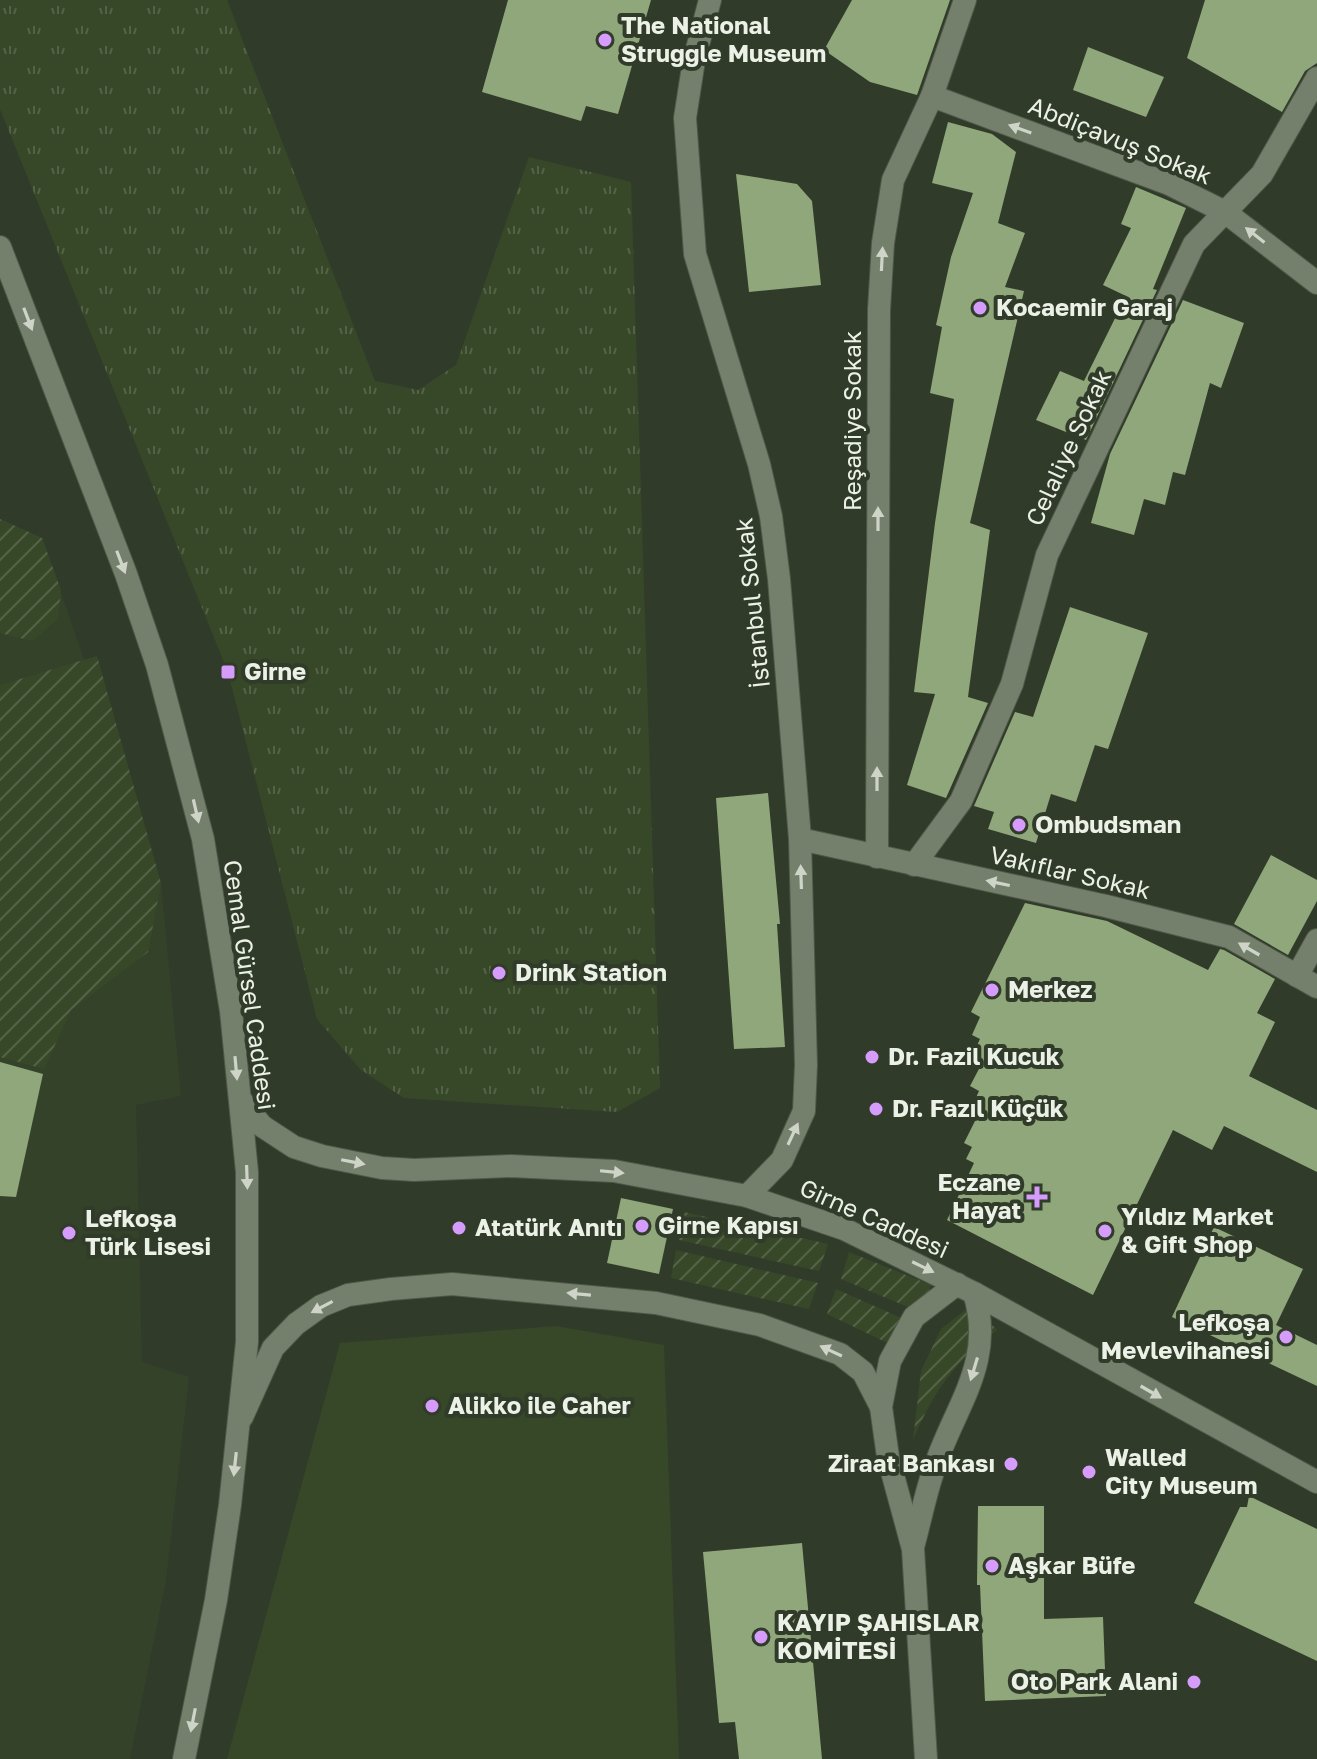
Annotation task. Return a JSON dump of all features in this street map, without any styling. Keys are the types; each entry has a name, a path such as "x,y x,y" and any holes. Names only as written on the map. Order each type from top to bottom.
{"street":[{"name":"İstanbul Sokak","path":"710,0 694,60 685,118 695,254 759,464 771,516 800,839 806,1065 804,1111 782,1160 747,1196"},
{"name":"Reşadiye Sokak","path":"877,857 879,325 883,243 893,180 932,96 965,0"},
{"name":"Celaliye Sokak","path":"914,865 961,801 1012,684 1047,555 1194,244 1262,174 1317,78"},
{"name":"Abdiçavuş Sokak","path":"932,96 1169,184 1225,212 1317,283"},
{"name":"Cemal Gürsel Caddesi","path":"0,247 126,574 169,707 203,839 231,1011 247,1172 247,1342 216,1600 184,1759"},
{"name":"Vakıflar Sokak","path":"800,839 1106,906 1229,937 1317,987"},
{"path":"1297,976 1317,940"},
{"name":"Girne Caddesi","path":"240,1099 262,1126 294,1147 350,1162 414,1170 511,1166 614,1171 747,1196 844,1229 966,1289 1317,1482"},
{"path":"239,1423 273,1348 296,1324 321,1306 348,1295 452,1284 656,1303 760,1325 840,1354 863,1372 881,1407"},
{"path":"913,1549 933,1470 965,1396 981,1347 980,1313 966,1289 914,1317 890,1361 881,1407 888,1457 913,1549 926,1759"}],"shaded area":[{"name":"Lefkoşa Türk Lisesi","path":"0,521 42,538 161,883 181,1096 136,1105 142,1362 189,1377 166,1580 130,1759 0,1759"}],"green space":[{"path":"0,0 227,0 375,381 418,390 456,365 529,157 631,182 660,1088 617,1112 404,1098 361,1070 317,1019 228,672 0,109"},
{"path":"0,519 42,538 61,590 58,619 32,641 0,633"},
{"path":"97,656 161,883 148,952 71,1010 44,1069 0,1057 0,685"},
{"path":"684,1212 828,1244 819,1271 679,1240"},
{"path":"676,1250 818,1283 809,1309 671,1278"},
{"path":"849,1252 931,1285 920,1312 841,1279"},
{"path":"836,1289 915,1324 902,1350 827,1314"},
{"path":"968,1308 983,1315 997,1330 968,1354 947,1379 929,1406 913,1440 921,1371 941,1329"},
{"path":"556,1326 664,1345 679,1759 227,1759 340,1343"}],"building":[{"path":"508,0 651,0 618,114 586,106 581,121 482,92"},
{"path":"852,0 950,0 917,95 870,82 824,50"},
{"path":"1205,0 1317,0 1317,63 1305,71 1282,112 1187,58"},
{"path":"1088,47 1164,77 1146,117 1073,90"},
{"path":"948,122 992,134 1016,152 998,223 1025,233 1005,287 1024,291 970,523 990,530 968,697 988,703 946,798 907,785 935,694 914,692 954,399 930,393 942,327 936,325 951,257 973,193 932,183"},
{"path":"736,174 797,184 812,201 821,285 749,292"},
{"path":"1136,187 1186,208 1153,289 1157,290 1086,440 1036,420 1060,371 1084,381 1126,296 1103,285 1131,228 1121,224"},
{"path":"1183,300 1244,323 1221,388 1210,383 1185,475 1173,472 1165,505 1144,499 1134,535 1091,523 1110,454"},
{"path":"1070,607 1148,633 1108,749 1095,745 1076,802 1051,794 1036,843 988,829 994,812 974,806 1015,712 1033,717"},
{"path":"768,793 780,924 777,924 785,1047 734,1049 716,798"},
{"path":"1271,855 1317,880 1317,901 1288,955 1234,924"},
{"path":"1025,903 1107,921 1208,970 1220,949 1224,950 1275,979 1257,1013 1275,1022 1249,1076 1317,1110 1317,1172 1224,1126 1212,1150 1173,1130 1093,1295 947,1220 974,1163 966,1159 972,1147 964,1143 975,1121 967,1117 979,1091 970,1086 980,1067 969,1062 980,1039 972,1035 980,1017 971,1012"},
{"path":"0,1062 43,1074 16,1197 0,1196"},
{"name":"Girne Kapısı","path":"621,1198 673,1209 659,1274 607,1263"},
{"path":"1214,1227 1303,1269 1276,1325 1317,1345 1317,1386 1172,1317"},
{"path":"1249,1496 1317,1529 1317,1661 1194,1603 1240,1507 1247,1507"},
{"path":"978,1506 1044,1506 1044,1619 1103,1617 1106,1696 985,1701 980,1585 977,1585"},
{"name":"KAYIP ŞAHISLAR KOMİTESİ","path":"802,1543 822,1759 739,1759 735,1722 719,1723 703,1552"}],"place":[{"name":"The National Struggle Museum","path":"605,40"},
{"name":"Kocaemir Garaj","path":"980,308"},
{"name":"Girne","path":"228,672"},
{"name":"Ombudsman","path":"1019,825"},
{"name":"Drink Station","path":"499,973"},
{"name":"Merkez","path":"992,990"},
{"name":"Dr. Fazil Kucuk","path":"872,1057"},
{"name":"Dr. Fazıl Küçük","path":"876,1109"},
{"name":"Eczane Hayat","path":"1037,1197"},
{"name":"Girne Kapısı","path":"642,1226"},
{"name":"Atatürk Anıtı","path":"459,1228"},
{"name":"Yıldız Market & Gift Shop","path":"1105,1231"},
{"name":"Lefkoşa Türk Lisesi","path":"69,1233"},
{"name":"Lefkoşa Mevlevihanesi","path":"1286,1337"},
{"name":"Alikko ile Caher","path":"432,1406"},
{"name":"Ziraat Bankası","path":"1011,1464"},
{"name":"Walled City Museum","path":"1089,1472"},
{"name":"Aşkar Büfe","path":"992,1566"},
{"name":"KAYIP ŞAHISLAR KOMİTESİ","path":"761,1637"},
{"name":"Oto Park Alani","path":"1194,1682"}]}
